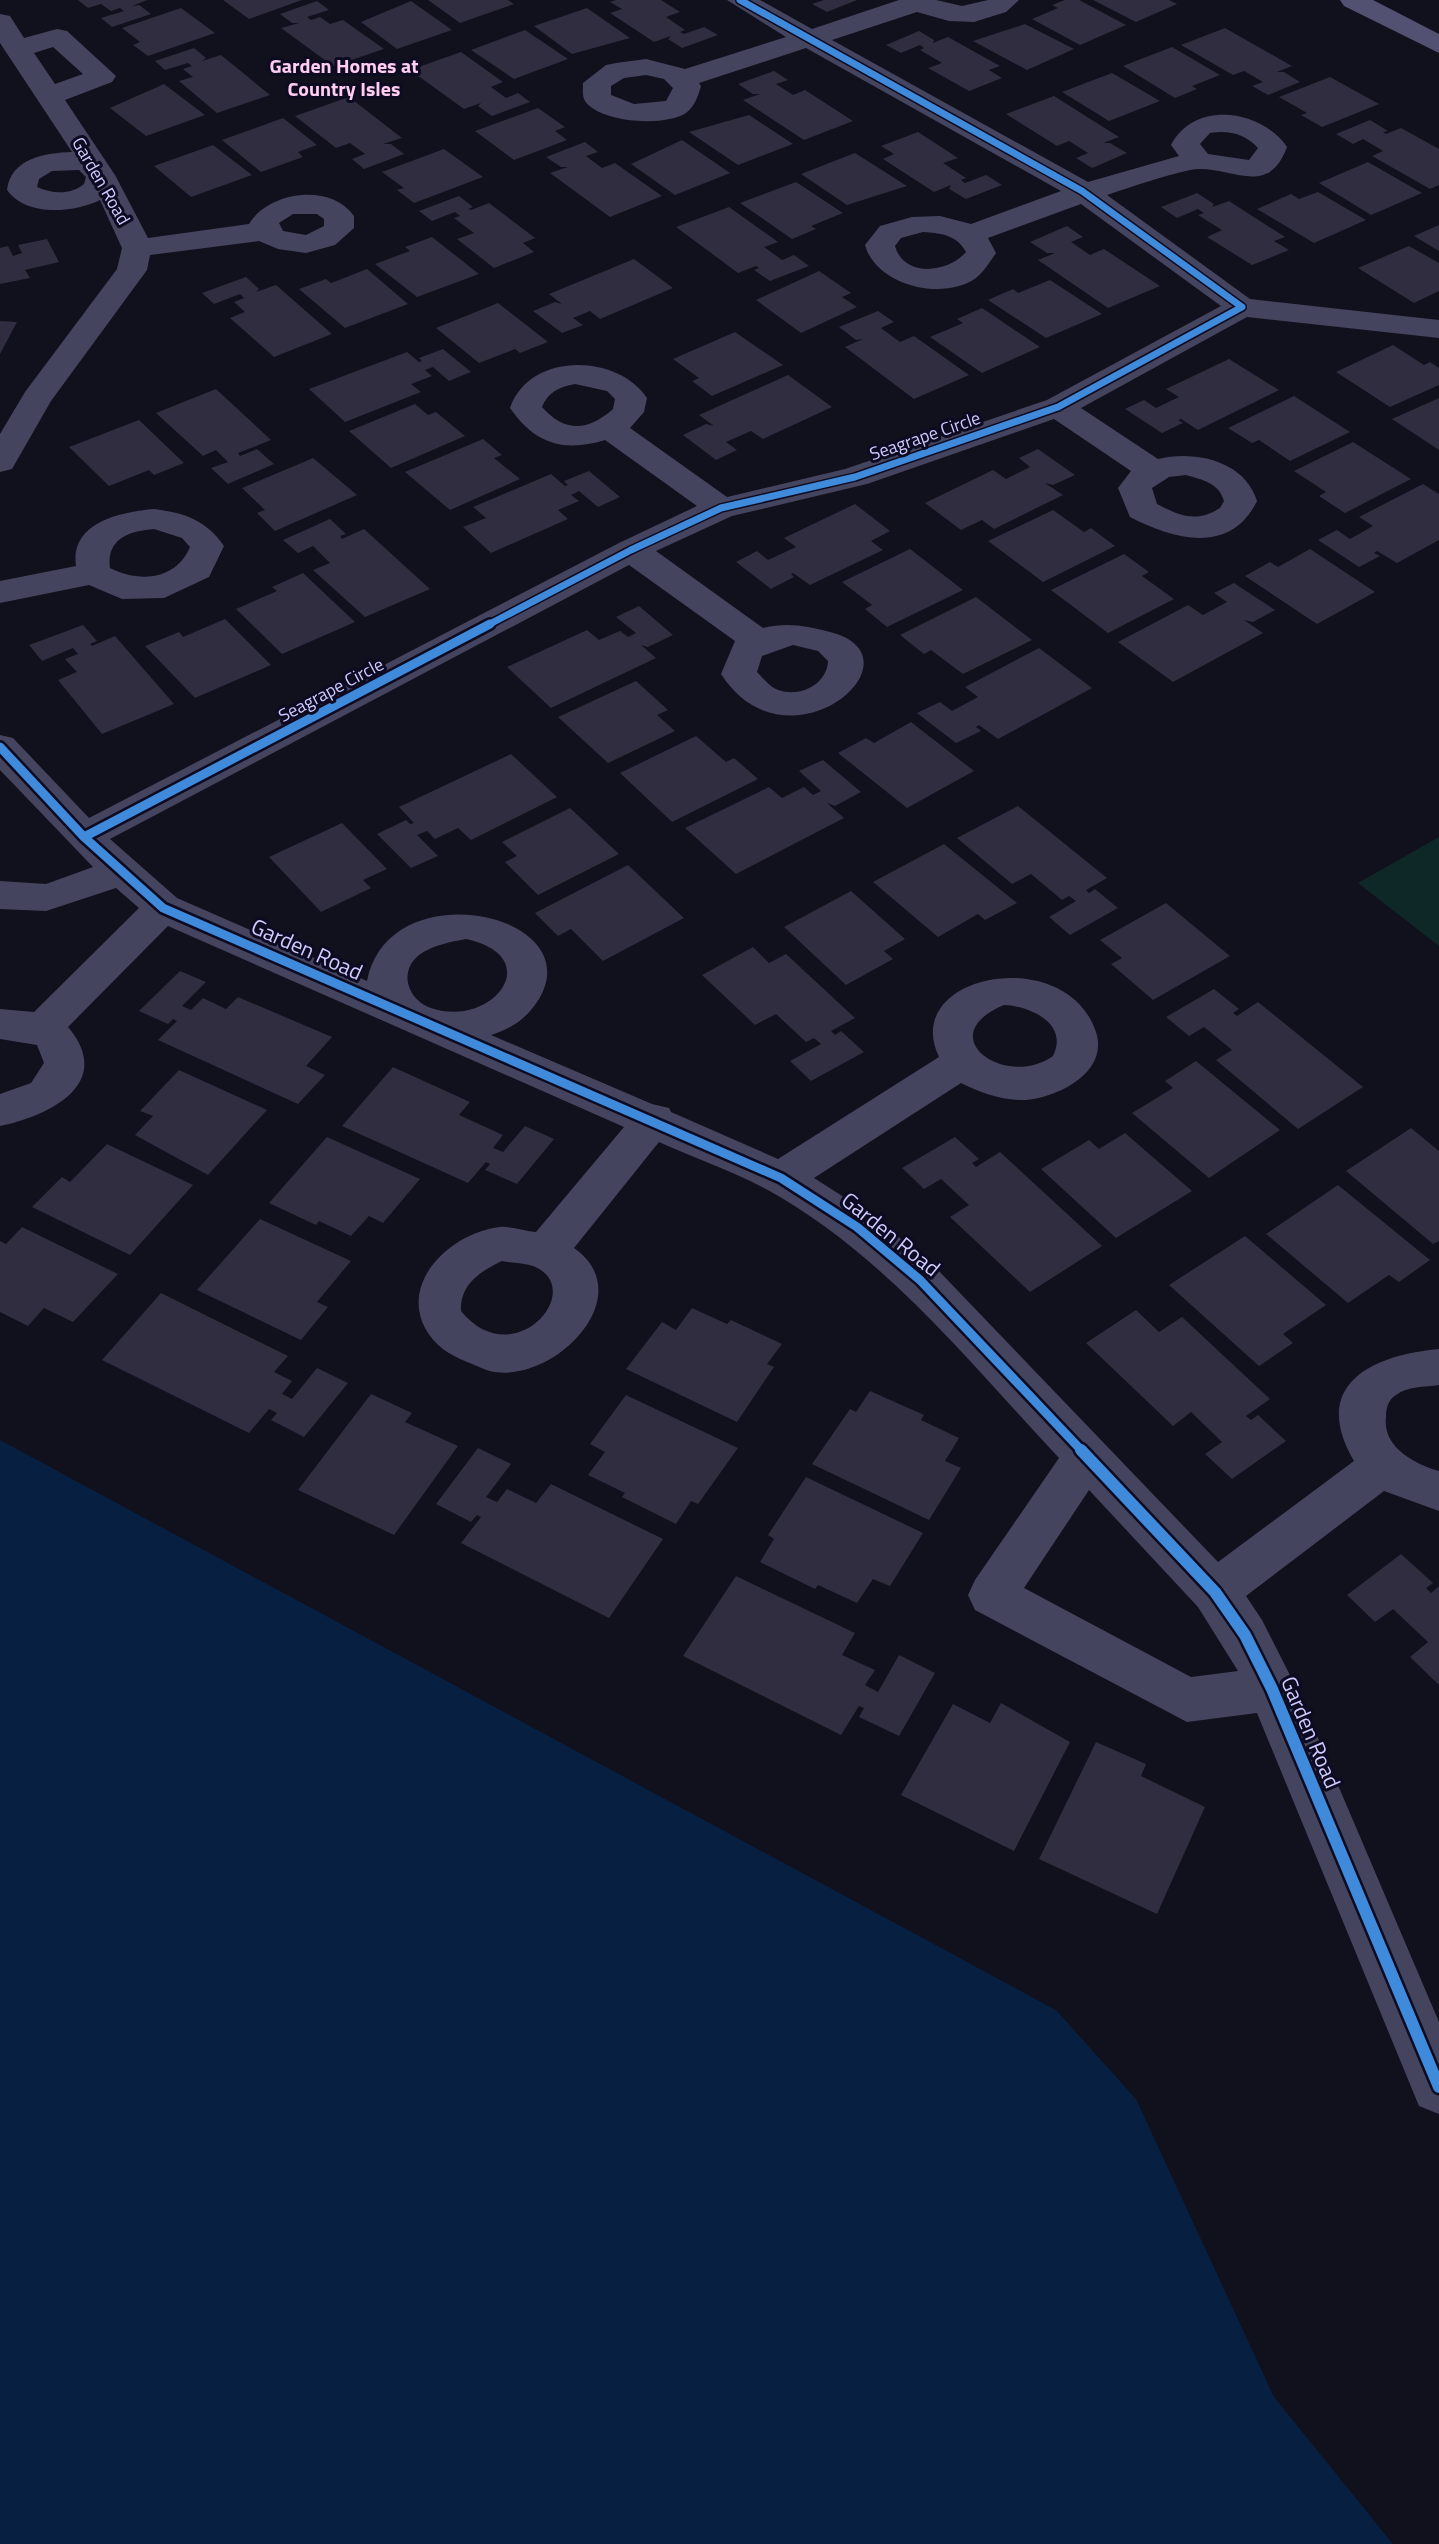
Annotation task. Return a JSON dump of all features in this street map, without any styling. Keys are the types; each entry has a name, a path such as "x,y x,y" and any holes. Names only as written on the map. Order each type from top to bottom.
{"main road":[{"path":"1353,0 1439,45"}],"street":[{"path":"740,0 1082,191 1242,307 1439,329"},
{"path":"683,79 804,37 872,20 918,1 941,12 971,14 997,7 1006,0"},
{"path":"5,34 57,37 102,76 49,96"},
{"name":"Garden Road","path":"0,462 36,399 132,270 137,248 101,175 5,34"},
{"path":"969,235 1082,191 1198,160"},
{"path":"137,248 265,231"},
{"name":"Seagrape Circle","path":"84,837 631,550 721,508 855,477 1058,407 1242,307"},
{"path":"1058,407 1153,471"},
{"path":"610,429 721,508"},
{"path":"631,550 758,641"},
{"path":"0,592 94,573"},
{"name":"Garden Road","path":"0,747 84,837 163,908 408,1016 654,1119 781,1178 857,1227 920,1280 1215,1592 1245,1635 1272,1689 1439,2087"},
{"path":"0,895 14,899 62,894 119,871"},
{"path":"43,1028 163,908"},
{"path":"0,1024 23,1022 43,1028 59,1039 65,1055 64,1072 53,1089 34,1102 0,1110"},
{"path":"781,1178 962,1062"},
{"path":"546,1251 654,1119"},
{"path":"1439,1367 1415,1366 1391,1372 1374,1385 1363,1402 1361,1424 1367,1445 1383,1465 1403,1480 1439,1491"},
{"path":"1087,1454 992,1595 1187,1700 1272,1689"},
{"path":"1215,1592 1383,1465"}],"green space":[{"path":"1439,837 1439,946 1358,883"}],"water":[{"path":"0,1440 1056,2010 1136,2099 1274,2397 1393,2544 0,2544"}],"building":[{"path":"78,0 147,0 132,6 139,5 151,14 112,27 101,18 124,11 120,8 111,11 101,4 88,8"},
{"path":"223,0 302,0 249,19"},
{"path":"428,0 508,0 514,4 460,23"},
{"path":"661,0 680,12 666,17 685,30 680,32 684,34 704,27 718,35 682,48 668,39 671,36 654,42 610,13 622,9 610,2"},
{"path":"824,0 857,0 827,12 812,4"},
{"path":"1065,0 1079,0 1126,25 1080,45 1032,19 1058,8 1052,5"},
{"path":"1093,0 1169,0 1177,4 1136,22"},
{"path":"317,1 329,10 307,17 311,20 320,17 330,24 343,20 384,49 333,66 281,28 299,23 292,23 280,14"},
{"path":"411,1 452,30 397,49 361,22"},
{"path":"181,8 215,33 148,56 133,45 140,42 122,28"},
{"path":"587,8 630,38 572,54 534,26"},
{"path":"1025,24 1074,49 1027,70 973,41"},
{"path":"1225,28 1292,66 1277,72 1284,72 1300,82 1268,95 1252,86 1263,82 1244,71 1233,75 1181,45"},
{"path":"525,30 568,59 514,79 471,50"},
{"path":"919,31 934,40 933,43 948,37 1000,66 989,70 1002,78 969,91 928,68 942,63 920,50 924,48 920,45 901,53 886,45"},
{"path":"1172,47 1220,75 1192,86 1197,89 1175,98 1123,66"},
{"path":"194,48 206,58 202,61 221,55 270,95 217,113 179,81 193,77 183,69 192,66 188,63 165,70 155,61"},
{"path":"461,52 503,82 491,87 506,98 518,93 530,102 492,116 478,106 481,103 464,109 410,70"},
{"path":"774,71 788,80 776,84 793,95 805,90 853,121 804,140 743,100 760,94 753,94 738,84"},
{"path":"1112,73 1160,101 1109,121 1062,92"},
{"path":"1330,77 1379,104 1322,127 1301,115 1307,113 1279,97"},
{"path":"164,84 205,115 146,136 110,108"},
{"path":"1054,96 1119,137 1103,143 1110,143 1127,153 1092,168 1076,158 1088,153 1069,141 1057,146 1006,114"},
{"path":"349,97 402,138 383,144 391,144 404,154 364,169 352,159 365,154 350,143 336,148 295,116"},
{"path":"538,108 565,127 555,131 567,140 514,160 475,131"},
{"path":"749,115 793,144 738,165 689,132"},
{"path":"283,118 317,145 298,152 303,157 261,172 222,140"},
{"path":"1370,120 1388,131 1383,132 1386,134 1401,128 1439,149 1439,185 1430,189 1372,156 1383,151 1363,139 1353,144 1336,134"},
{"path":"918,132 958,158 943,163 966,178 961,180 965,183 986,175 1002,185 966,199 949,189 951,185 934,192 883,159 894,154 881,146"},
{"path":"682,140 730,173 675,195 631,164"},
{"path":"585,142 598,152 586,156 602,168 615,163 662,196 610,217 550,173 568,167 561,167 546,157"},
{"path":"213,145 252,175 191,197 154,166"},
{"path":"444,149 483,177 414,203 397,190 404,188 382,172"},
{"path":"855,153 907,186 847,205 801,174"},
{"path":"1368,162 1422,193 1371,215 1319,183"},
{"path":"796,182 843,213 811,226 816,229 792,239 740,203"},
{"path":"1318,192 1366,220 1314,243 1257,209 1291,194 1299,199"},
{"path":"1197,193 1214,204 1212,207 1229,201 1285,237 1274,241 1289,250 1252,265 1207,237 1222,230 1198,215 1204,213 1198,209 1177,218 1161,207"},
{"path":"459,196 473,207 468,209 471,210 489,203 535,238 523,243 534,252 494,268 457,239 474,233 454,218 460,216 455,212 432,221 419,211"},
{"path":"729,207 778,242 764,247 782,260 794,255 809,266 770,281 754,270 759,268 756,266 738,273 676,227"},
{"path":"1439,225 1439,251 1414,236"},
{"path":"1067,226 1083,237 1071,242 1090,255 1104,249 1160,286 1108,308 1038,260 1055,253 1047,253 1030,242"},
{"path":"432,237 479,274 417,297 375,264 410,251 405,247"},
{"path":"47,239 59,262 25,270 30,278 0,284 0,248 8,246 13,256 22,253 18,245"},
{"path":"1409,246 1439,263 1439,291 1414,303 1358,268"},
{"path":"634,259 673,288 600,319 590,311 573,318 583,325 562,333 533,311 555,302 562,304 549,294"},
{"path":"367,269 408,304 345,328 299,289 326,279 331,283"},
{"path":"819,271 851,293 842,297 857,307 801,333 756,300"},
{"path":"246,277 259,289 256,292 276,285 332,334 274,357 230,318 245,312 234,302 244,298 240,294 214,304 202,293"},
{"path":"1050,280 1102,314 1046,338 988,300 1013,289 1018,293"},
{"path":"498,303 548,342 520,353 515,349 479,363 436,328"},
{"path":"982,308 1040,347 982,373 930,337 963,323 957,319"},
{"path":"878,311 894,322 881,328 900,342 914,336 969,375 914,399 845,347 863,339 856,340 839,327"},
{"path":"0,321 17,322 0,354"},
{"path":"735,332 783,365 712,396 692,381 699,378 673,359"},
{"path":"1393,345 1424,365 1430,362 1439,368 1439,385 1390,407 1336,372"},
{"path":"443,349 471,372 449,381 433,367 425,370 432,376 411,384 421,392 345,422 309,389 407,352 419,362 422,361 419,358"},
{"path":"1229,359 1279,390 1198,430 1181,419 1178,420 1183,423 1162,433 1125,409 1144,400 1156,408 1179,397 1166,389"},
{"path":"788,375 832,407 763,439 751,431 726,442 737,450 716,460 683,435 706,424 714,426 699,415"},
{"path":"216,389 271,440 238,453 240,456 257,449 274,464 228,484 211,468 228,462 216,450 203,456 156,413"},
{"path":"1294,396 1350,432 1290,461 1259,440 1252,443 1228,428"},
{"path":"1439,398 1439,450 1392,419"},
{"path":"415,404 428,415 436,412 465,436 391,468 349,431"},
{"path":"139,420 184,463 154,475 149,470 109,486 69,447"},
{"path":"483,439 502,455 494,458 520,479 450,510 405,472"},
{"path":"1353,442 1411,479 1345,513 1319,496 1326,492 1294,471"},
{"path":"1038,449 1075,475 1053,485 1045,483 1063,495 994,529 982,520 961,530 925,503 993,470 1006,479 1030,467 1019,458"},
{"path":"313,458 357,495 275,531 257,513 265,510 242,488"},
{"path":"589,471 620,497 598,507 579,491 571,495 579,501 558,510 568,519 491,553 463,527 486,518 473,507 551,474 565,486 568,485 564,481"},
{"path":"1423,484 1439,494 1439,540 1397,563 1377,551 1374,553 1380,556 1359,567 1318,540 1337,530 1350,539 1373,526 1359,517"},
{"path":"855,504 890,531 871,541 883,550 810,585 793,573 794,577 771,589 736,562 757,551 768,560 796,547 784,538"},
{"path":"1053,510 1084,532 1091,528 1115,546 1043,582 988,541"},
{"path":"330,519 346,534 340,536 342,539 364,529 430,589 365,617 313,570 330,563 313,546 298,553 283,540"},
{"path":"910,549 963,590 887,627 865,609 872,605 842,582"},
{"path":"1310,549 1375,592 1317,624 1245,576 1270,562 1278,567"},
{"path":"1124,554 1149,572 1142,576 1174,599 1108,633 1051,590"},
{"path":"303,573 355,622 282,654 236,609 277,591 272,587"},
{"path":"1234,583 1275,610 1253,622 1244,620 1263,633 1173,682 1118,642 1188,605 1203,615 1227,602 1214,593"},
{"path":"976,597 1032,640 963,674 931,650 924,654 900,635"},
{"path":"639,606 673,635 648,647 641,645 656,658 551,708 507,667 587,630 599,640 620,631 628,637 636,633 616,617"},
{"path":"225,619 271,665 195,698 145,646 179,632 183,637"},
{"path":"83,625 97,641 90,644 92,646 115,636 174,704 102,734 58,680 77,672 65,659 78,654 73,648 42,661 29,645"},
{"path":"1039,648 1092,688 998,739 979,725 976,727 981,731 956,743 917,713 940,702 952,711 978,697 965,687"},
{"path":"636,681 668,710 657,715 675,731 608,763 558,717"},
{"path":"911,722 974,771 907,808 838,753 866,738 874,743"},
{"path":"696,736 726,762 734,758 758,779 672,822 620,773"},
{"path":"511,754 557,797 471,840 458,828 435,839 427,831 417,835 438,856 411,868 377,834 406,820 414,823 399,807"},
{"path":"823,760 861,792 835,806 827,803 844,818 736,874 685,828 769,787 782,798 804,787 813,795 821,791 799,771"},
{"path":"1018,806 1107,878 1086,890 1089,893 1095,889 1118,908 1070,935 1049,917 1076,901 1069,896 1062,900 1031,874 1012,884 957,838"},
{"path":"570,808 619,854 538,895 505,862 517,856 502,842"},
{"path":"342,823 387,869 363,880 371,888 321,912 269,857"},
{"path":"944,844 1017,903 985,920 978,914 938,937 873,882"},
{"path":"628,865 684,918 603,961 571,929 558,936 535,913"},
{"path":"851,891 905,939 884,951 893,959 846,985 784,927"},
{"path":"1166,903 1230,956 1153,1000 1111,964 1122,958 1100,940"},
{"path":"753,947 769,963 786,954 855,1018 831,1031 835,1035 841,1031 864,1052 811,1081 790,1061 821,1044 814,1038 806,1042 776,1014 755,1025 702,975"},
{"path":"180,971 206,982 182,1006 191,1010 203,998 226,1009 238,997 332,1037 306,1066 325,1075 298,1104 158,1040 177,1021 173,1019 168,1024 139,1011"},
{"path":"1214,989 1239,1009 1233,1013 1237,1016 1258,1002 1363,1087 1298,1129 1216,1060 1232,1050 1204,1027 1189,1036 1166,1017"},
{"path":"1196,1061 1280,1130 1209,1178 1132,1113 1173,1088 1165,1081"},
{"path":"393,1067 470,1102 459,1115 503,1135 493,1148 503,1152 525,1126 554,1139 517,1184 485,1170 490,1164 486,1162 468,1183 342,1126"},
{"path":"179,1070 267,1110 208,1175 135,1135 153,1116 140,1111"},
{"path":"1411,1128 1439,1151 1439,1241 1433,1244 1346,1171"},
{"path":"1125,1133 1192,1191 1116,1238 1041,1169 1089,1140 1099,1149"},
{"path":"327,1137 420,1179 383,1223 369,1216 351,1236 319,1221 316,1225 269,1203"},
{"path":"955,1137 979,1159 972,1163 976,1167 1000,1152 1102,1246 1030,1292 950,1217 969,1205 941,1179 924,1189 902,1168"},
{"path":"107,1144 193,1185 130,1255 32,1207 62,1177 70,1182"},
{"path":"1338,1185 1430,1260 1399,1282 1389,1275 1348,1303 1266,1234"},
{"path":"260,1219 351,1261 317,1302 328,1307 301,1340 197,1290"},
{"path":"22,1227 118,1274 73,1322 44,1308 28,1326 0,1312 0,1241 6,1244"},
{"path":"1245,1236 1326,1305 1283,1334 1293,1343 1259,1366 1169,1285"},
{"path":"161,1293 288,1356 274,1372 292,1381 282,1394 292,1399 317,1368 348,1383 304,1437 271,1420 277,1413 269,1409 249,1433 102,1360"},
{"path":"692,1308 727,1324 731,1320 782,1344 767,1364 774,1367 737,1422 626,1369 662,1322 676,1330"},
{"path":"1136,1310 1159,1332 1182,1317 1270,1399 1246,1416 1251,1420 1258,1415 1286,1441 1232,1479 1205,1454 1222,1442 1191,1412 1173,1426 1086,1343"},
{"path":"870,1391 924,1415 921,1420 959,1438 945,1461 961,1468 929,1520 812,1464 850,1409 856,1412"},
{"path":"371,1394 412,1413 405,1422 458,1446 394,1535 298,1490"},
{"path":"626,1395 738,1448 698,1504 691,1501 676,1524 622,1497 625,1493 588,1475 605,1452 590,1444"},
{"path":"478,1448 511,1464 486,1497 497,1502 507,1489 536,1503 551,1484 663,1539 609,1618 461,1543 481,1517 477,1515 471,1522 436,1504"},
{"path":"806,1477 923,1533 890,1586 873,1579 857,1603 818,1585 815,1589 760,1562 774,1539 768,1535"},
{"path":"1401,1554 1433,1583 1426,1588 1431,1593 1439,1586 1439,1685 1410,1657 1428,1642 1393,1609 1375,1622 1347,1595"},
{"path":"736,1576 855,1633 842,1655 875,1670 865,1685 878,1692 899,1655 935,1673 899,1736 859,1717 864,1708 859,1706 841,1735 683,1656"},
{"path":"1001,1703 1070,1742 1014,1851 901,1795 953,1704 990,1723"},
{"path":"1096,1742 1146,1764 1141,1776 1205,1807 1157,1914 1039,1859"}],"cycle path":[{"path":"84,837 631,550 721,508 855,477 1058,407 1242,307 1082,191 740,0"},
{"path":"0,747 84,837 163,908 781,1178 857,1227 920,1280 1215,1592 1245,1635 1272,1689 1439,2087"}],"district":[{"name":"Garden Homes at Country Isles","path":"344,78"}]}
